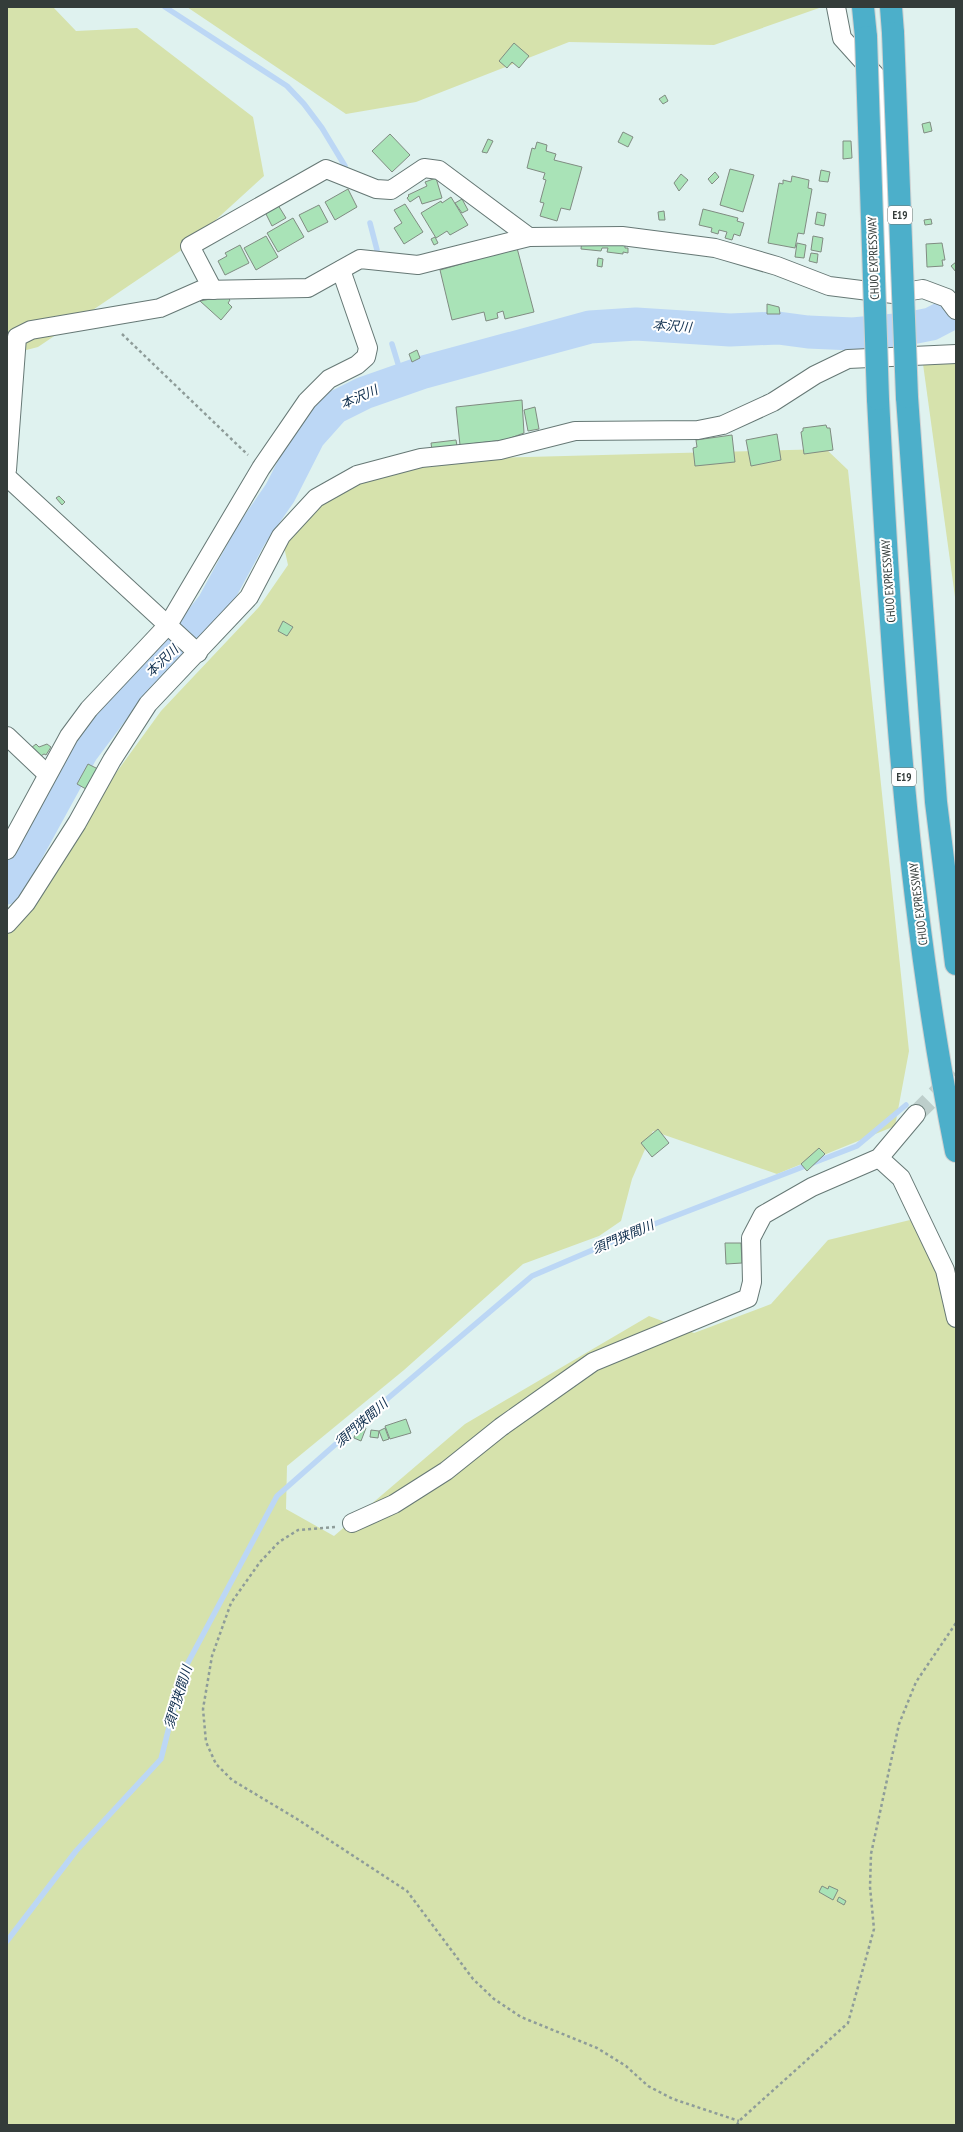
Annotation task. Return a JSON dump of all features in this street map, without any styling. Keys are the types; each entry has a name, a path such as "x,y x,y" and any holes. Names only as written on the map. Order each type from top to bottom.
{"highway":[{"name":"CHUO EXPRESSWAY","path":"863,7 866,37 878,399 888,603 906,809 928,986 956,1151"},
{"name":"E19","path":"891,7 907,397 936,802 956,964"}],"street":[{"path":"836,7 842,38 878,78 893,294"},
{"path":"213,290 190,246 326,169 376,189 391,190 424,168 439,170 529,237"},
{"path":"7,470 17,337 31,330 160,308 201,290 308,288 360,259 418,265 529,237 622,236 715,248 777,266 829,286 893,294 922,289 947,298 954,307"},
{"path":"7,850 69,736 89,709 168,626 261,468 307,401 317,389 329,379 357,365 366,358 368,348 341,270"},
{"path":"7,924 26,903 77,823 112,760 148,704 198,653 249,596 281,536 316,498 358,476 421,458 500,450 575,431 698,430 723,424 773,402 814,375 848,359 956,354"},
{"path":"7,477 198,653"},
{"path":"7,736 47,774"},
{"path":"352,1523 394,1504 446,1471 501,1427 593,1362 748,1298 752,1282 751,1238 763,1215 812,1187 879,1158 916,1114"},
{"path":"879,1158 901,1178 945,1270 956,1318"}],"path":[{"path":"105,318 261,468"},
{"path":"352,1523 323,1529 298,1530 279,1542 260,1562 231,1603 212,1656 203,1709 206,1742 216,1764 232,1780 297,1819 407,1891 473,1979 494,1999 522,2017 598,2048 626,2066 648,2086 672,2099 738,2123 848,2023 874,1929 870,1887 871,1854 899,1724 916,1682 956,1623"}],"green space":[{"path":"7,7 53,7 76,31 137,28 253,117 264,176 186,247 38,347 7,355"},
{"path":"187,7 822,7 714,45 569,42 416,102 346,114"},
{"path":"956,363 956,604 923,364"},
{"path":"826,449 848,470 909,1051 895,1126 777,1174 653,1131 632,1179 621,1221 599,1236 523,1264 404,1370 287,1466 286,1509 334,1536 465,1424 649,1316 694,1333 771,1304 828,1240 910,1220 937,1263 956,1318 956,2125 7,2125 7,923 161,711 259,607 288,565 281,533 315,494 417,460"}],"building":[{"path":"514,43 529,56 519,68 512,62 507,68 499,61"},
{"path":"665,95 668,101 663,104 659,99"},
{"path":"930,122 932,131 924,133 922,124"},
{"path":"623,132 633,137 628,147 618,142"},
{"path":"390,134 410,155 392,172 372,151"},
{"path":"488,139 493,141 487,153 482,152"},
{"path":"843,141 851,141 852,158 843,159"},
{"path":"537,142 547,145 546,151 556,154 554,160 582,167 570,210 561,208 557,221 540,216 544,203 540,202 546,180 543,179 545,173 527,168 532,148 535,149"},
{"path":"730,169 754,175 743,212 720,205"},
{"path":"821,170 830,172 828,182 819,181"},
{"path":"715,172 719,177 712,184 708,179"},
{"path":"681,174 688,180 679,191 674,183"},
{"path":"792,176 809,180 808,188 812,189 804,234 798,233 795,248 768,243 779,183 783,184 783,180 791,182"},
{"path":"436,178 442,198 422,204 419,196 410,202 407,198 409,196 408,195 427,186 425,182"},
{"path":"348,189 357,207 335,220 325,202"},
{"path":"451,197 468,225 450,235 447,231 436,238 421,213"},
{"path":"462,199 468,210 462,213 455,203"},
{"path":"405,204 423,232 404,244 394,228 402,223 394,210"},
{"path":"278,205 286,218 272,226 265,212"},
{"path":"319,205 328,222 308,232 299,215"},
{"path":"703,209 738,218 737,221 744,223 740,236 734,234 732,240 725,238 727,232 719,230 718,234 711,232 712,228 699,225"},
{"path":"664,211 665,220 659,220 658,212"},
{"path":"817,212 826,214 824,226 815,224"},
{"path":"293,218 304,237 278,252 267,233"},
{"path":"931,219 932,224 925,225 924,220"},
{"path":"266,236 278,257 256,270 244,248"},
{"path":"813,236 823,238 821,252 811,250"},
{"path":"435,237 438,243 434,245 431,239"},
{"path":"582,239 625,244 625,248 628,248 628,253 623,252 623,254 607,252 608,248 602,248 601,251 581,249"},
{"path":"797,243 806,245 804,258 795,257"},
{"path":"942,243 945,260 942,260 943,266 927,267 926,244"},
{"path":"240,245 249,263 225,275 218,261 227,256 225,253"},
{"path":"517,248 534,312 505,319 503,311 497,313 498,318 486,321 484,312 452,320 440,270"},
{"path":"811,253 818,254 817,263 809,261"},
{"path":"598,258 603,259 602,267 597,266"},
{"path":"956,262 956,272 951,266"},
{"path":"226,296 230,300 228,303 232,307 221,320 200,301"},
{"path":"767,304 779,307 780,314 767,314"},
{"path":"417,350 420,358 412,362 409,354"},
{"path":"522,400 524,433 505,440 460,445 456,407"},
{"path":"535,407 539,429 528,431 524,410"},
{"path":"826,425 827,428 830,428 833,450 804,454 801,432 803,431 803,428"},
{"path":"777,434 781,460 751,466 746,440"},
{"path":"732,435 735,462 695,466 693,448 697,447 696,440"},
{"path":"456,440 457,446 432,450 431,443"},
{"path":"59,496 65,502 62,505 56,498"},
{"path":"283,621 293,627 287,636 278,631"},
{"path":"36,744 39,747 47,744 51,747 46,755 44,754 39,757 31,748"},
{"path":"88,764 98,769 86,789 77,784"},
{"path":"658,1129 669,1143 652,1157 641,1143"},
{"path":"819,1148 825,1154 807,1171 801,1164"},
{"path":"725,1243 741,1243 742,1263 726,1264"},
{"path":"406,1419 411,1433 390,1439 385,1426"},
{"path":"361,1425 366,1428 361,1441 354,1438 356,1429 358,1430"},
{"path":"385,1428 389,1439 383,1441 379,1431"},
{"path":"371,1430 379,1431 378,1438 370,1437"},
{"path":"822,1886 828,1889 829,1886 838,1890 833,1900 819,1892"},
{"path":"839,1897 846,1901 844,1905 837,1901"}],"waterway":[{"path":"165,7 287,86 304,104 322,128 345,166"},
{"path":"370,223 377,250"},
{"name":"本沢川","path":"7,888 82,751 118,703 193,630 213,605 251,535 280,493 309,436 334,408 364,393 424,372 590,327 636,324 730,330 778,328 808,332 853,334 906,329 931,324 956,311"},
{"path":"392,344 403,380"},
{"name":"須門狭間川","path":"7,1941 76,1851 161,1759 183,1672 277,1496 380,1405 532,1276 644,1228 857,1146 906,1105"}],"tunnel":[{"path":"916,1114 956,1074"}]}
